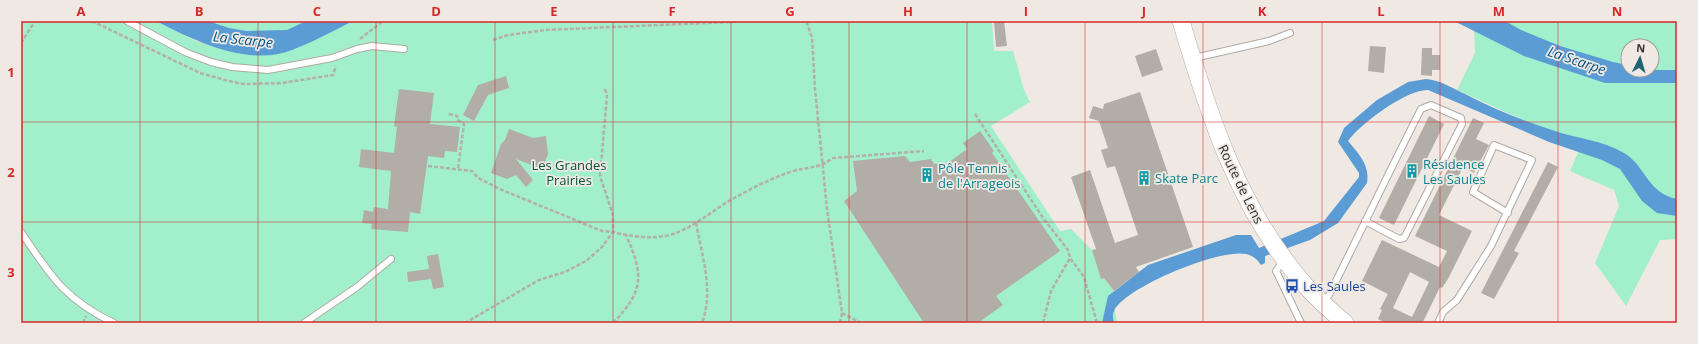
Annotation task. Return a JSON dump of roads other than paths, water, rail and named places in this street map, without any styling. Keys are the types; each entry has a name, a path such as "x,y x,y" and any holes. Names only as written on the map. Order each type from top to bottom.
{"main road":[{"name":"Route de Lens","path":"1182,21 1202,93 1232,171 1252,211 1277,256 1323,305 1345,323"}],"lane":[{"path":"127,21 185,52 211,62 232,67 268,70 332,58 357,49 372,46 404,49"},
{"path":"1192,58 1269,41 1290,33"},
{"path":"1323,305 1333,289 1365,221 1421,108 1431,105 1461,118 1462,124 1404,238 1399,239 1365,221"},
{"path":"1438,323 1443,312 1457,300 1491,246 1508,213 1532,160 1494,145 1473,192 1508,213"},
{"path":"21,232 45,269 57,283 79,303 114,323"},
{"path":"1277,256 1301,323"},
{"path":"304,323 357,287 391,259"}],"water":[{"name":"La Scarpe","path":"156,21 208,21 229,28 247,31 287,30 306,21 353,21 292,50 275,54 258,55 240,54 222,49 188,36"},
{"name":"La Scarpe","path":"1454,21 1505,21 1521,30 1560,46 1620,63 1620,78 1660,78 1660,70 1677,70 1677,83 1605,83 1524,56"},
{"path":"1426,79 1446,85 1487,105 1521,119 1564,134 1608,145 1624,153 1631,158 1659,191 1667,196 1677,199 1677,216 1657,213 1642,201 1620,169 1602,160 1549,142 1428,90 1419,91 1397,101 1373,117 1348,141 1363,160 1367,171 1367,183 1338,223 1310,240 1265,256 1265,263 1261,265 1250,255 1234,254 1216,257 1175,271 1136,291 1122,301 1113,312 1114,323 1102,323 1108,296 1148,265 1236,235 1251,235 1259,248 1324,221 1359,177 1359,173 1338,142 1344,128 1377,100 1408,82"}],"place":[{"name":"Résidence Les Saules","path":"1412,171"},
{"name":"Pôle Tennis de l'Arrageois","path":"927,175"},
{"name":"Skate Parc","path":"1144,178"},
{"name":"Les Saules","path":"1292,286"}],"park label":[{"name":"Les Grandes Prairies","path":"569,172"}]}
